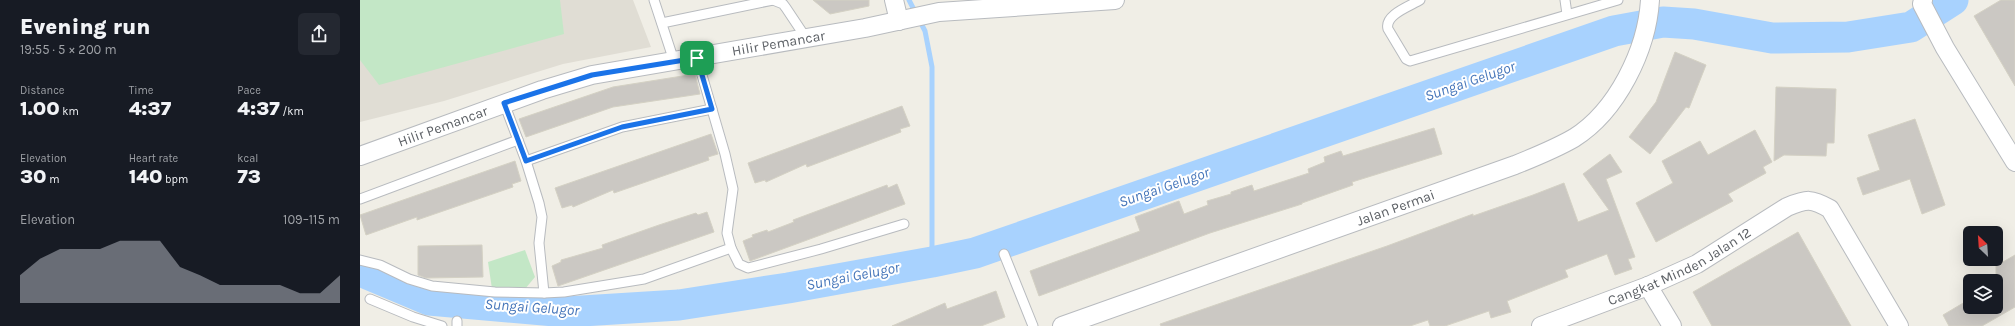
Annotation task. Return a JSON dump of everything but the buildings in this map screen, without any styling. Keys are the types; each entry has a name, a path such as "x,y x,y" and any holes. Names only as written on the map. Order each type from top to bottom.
{"street":[{"path":"894,0 921,13"},
{"name":"Hilir Pemancar","path":"360,156 504,103 592,75 806,38 921,13 1115,0"},
{"path":"1922,2 1946,48 2015,162"},
{"name":"Jalan Permai","path":"1062,326 1542,155 1574,138 1595,120 1612,100 1628,76 1645,35 1650,3"},
{"name":"Cangkat Minden Jalan 12","path":"1540,326 1648,286 1697,264 1787,207 1799,202 1815,200 1830,209 1899,326"},
{"path":"1648,286 1672,326"}],"lane":[{"path":"654,0 674,61"},
{"path":"662,23 773,0 786,8 806,38"},
{"path":"1420,0 1392,17 1386,24 1406,59 1410,61 1618,0"},
{"path":"1565,0 1567,14"},
{"path":"697,58 733,189 727,233 739,264 742,267 752,267 821,249 904,224"},
{"path":"504,103 535,185 542,217 539,243 544,293"},
{"path":"526,161 622,127 712,109"},
{"path":"360,199 518,140"},
{"path":"360,260 380,265 409,279 432,286 495,292 544,293 564,292 644,278 732,248"},
{"path":"1004,254 1033,326"},
{"path":"370,299 413,317 442,326"}],"shaded area":[{"path":"360,0 633,0 651,47 563,64 444,101 360,122"}],"green space":[{"path":"360,0 560,0 564,34 379,85 360,60"},
{"path":"525,250 535,277 525,289 492,289 488,262"}],"waterway":[{"path":"909,0 925,31 932,67 932,262"},
{"name":"Sungai Gelugor","path":"360,271 429,300 566,312 679,305 788,288 975,253 1614,31 1663,22 1694,24 1772,38 1848,37 1911,27 1953,0"}],"route":[{"path":"697,58 712,109 622,127 526,161 504,103 592,75 697,58"}]}
